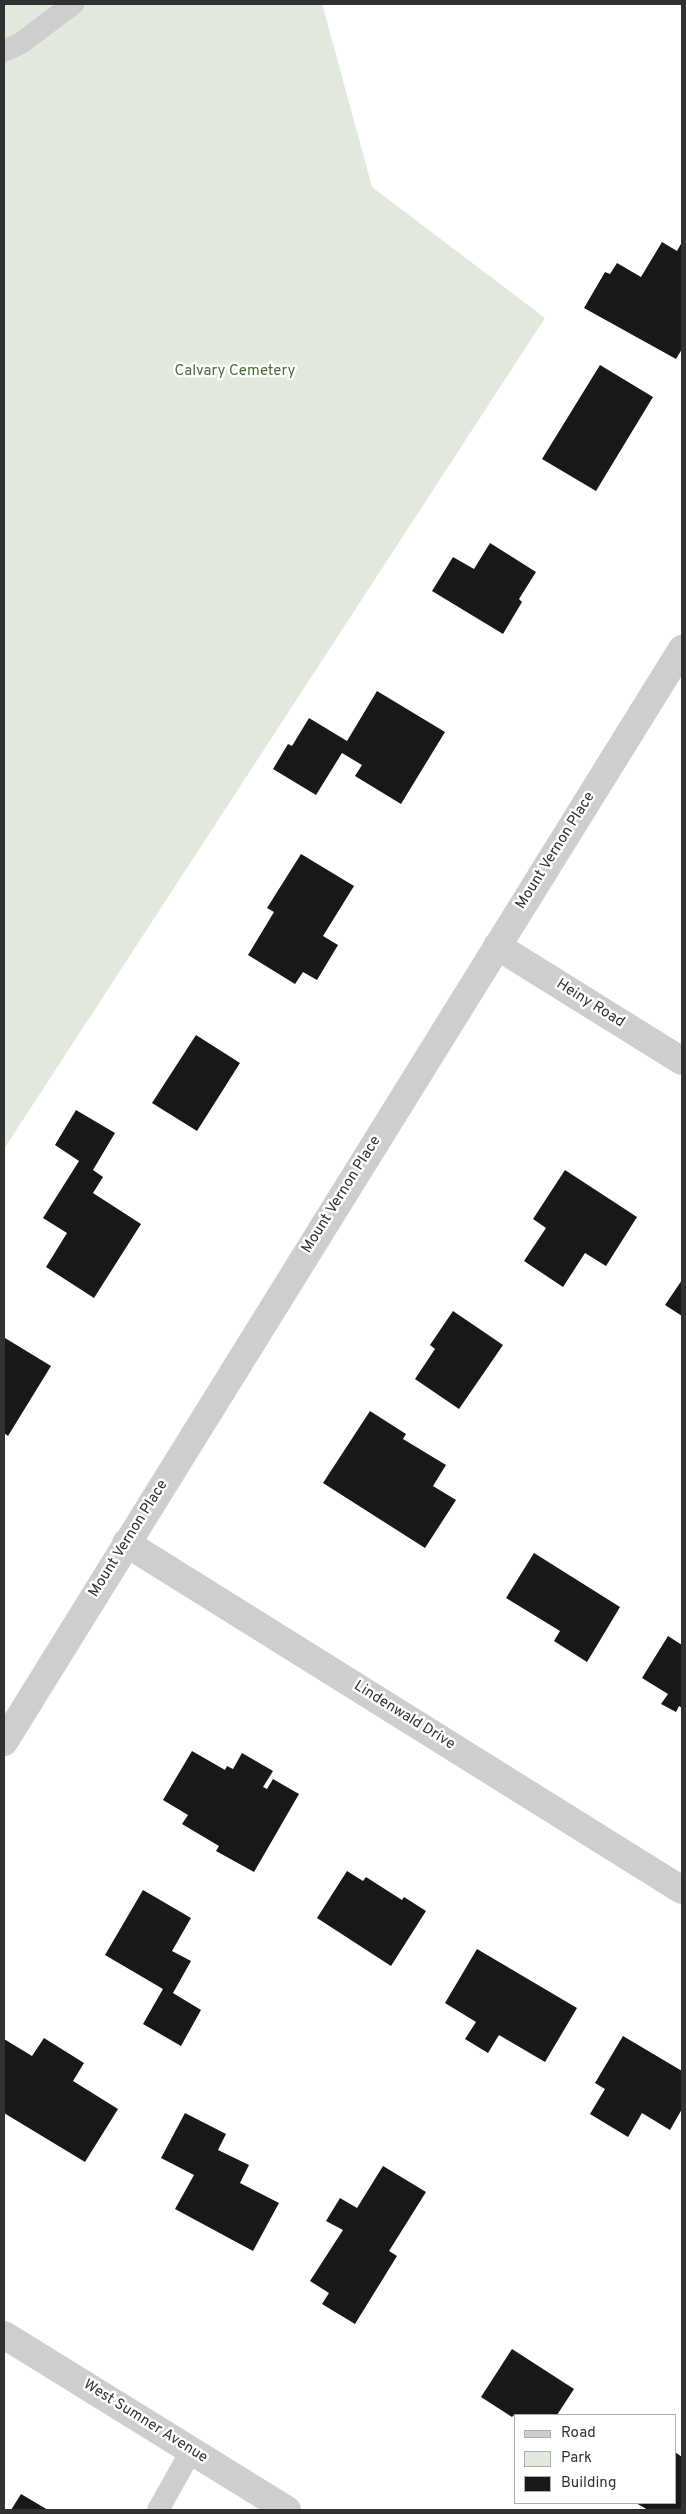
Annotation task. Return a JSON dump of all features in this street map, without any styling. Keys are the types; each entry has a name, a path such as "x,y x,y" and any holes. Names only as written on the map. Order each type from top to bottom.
{"street":[{"name":"Mount Vernon Place","path":"4,1742 682,650"},
{"name":"Heiny Road","path":"497,946 682,1061"},
{"name":"Lindenwald Drive","path":"126,1543 682,1890"},
{"name":"West Sumner Avenue","path":"4,2334 286,2510"}],"lane":[{"path":"4,50 20,43 73,4"},
{"path":"158,2510 191,2451"}],"green space":[{"name":"Calvary Cemetery","path":"4,4 324,4 323,7 372,187 545,318 4,1149"}],"building":[{"path":"662,242 677,251 682,242 682,349 676,359 584,308 605,272 610,274 617,263 641,277"},
{"path":"600,365 653,397 596,491 542,459"},
{"path":"490,543 536,572 519,599 522,602 503,634 432,591 453,557 474,569"},
{"path":"377,691 445,732 401,804 355,776 362,765 342,753 316,795 273,769 288,744 292,746 309,718 347,741"},
{"path":"301,854 354,886 323,936 338,945 317,980 303,972 295,984 248,955 274,912 267,908"},
{"path":"196,1035 240,1063 197,1131 152,1103"},
{"path":"76,1110 115,1133 93,1170 103,1177 93,1193 141,1224 94,1298 46,1267 67,1233 43,1218 79,1161 55,1145"},
{"path":"565,1170 637,1217 606,1266 585,1253 563,1287 524,1261 546,1228 533,1219"},
{"path":"682,1280 682,1316 665,1305"},
{"path":"453,1311 503,1345 459,1409 415,1379 435,1349 430,1345"},
{"path":"5,1338 51,1366 8,1436 4,1433"},
{"path":"370,1411 406,1434 403,1439 446,1465 433,1486 456,1500 425,1548 323,1483"},
{"path":"534,1553 620,1607 587,1662 554,1641 560,1631 506,1598"},
{"path":"668,1636 682,1645 682,1708 679,1706 676,1712 661,1704 668,1694 642,1678"},
{"path":"192,1751 225,1770 227,1766 233,1769 242,1753 273,1771 263,1787 267,1789 273,1779 299,1794 254,1872 216,1851 219,1846 182,1824 188,1815 163,1800"},
{"path":"347,1871 363,1881 366,1877 402,1900 404,1897 426,1911 391,1966 317,1918"},
{"path":"143,1890 191,1918 172,1951 191,1961 173,1993 201,2010 181,2046 143,2024 163,1989 105,1955"},
{"path":"477,1949 577,2008 545,2062 499,2035 488,2053 465,2039 476,2022 445,2003"},
{"path":"623,2036 682,2071 682,2109 670,2130 642,2113 628,2137 590,2114 605,2089 595,2083"},
{"path":"44,2038 84,2063 73,2081 118,2109 85,2162 4,2113 4,2039 32,2056"},
{"path":"185,2113 226,2134 218,2150 249,2165 240,2183 279,2203 253,2251 175,2209 194,2175 161,2158"},
{"path":"383,2166 426,2192 389,2251 397,2256 355,2324 322,2304 329,2293 310,2281 343,2230 326,2221 340,2198 357,2208"},
{"path":"512,2349 574,2389 558,2414 514,2414 512,2417 481,2397"},
{"path":"676,2453 682,2457 682,2510 648,2510 638,2504 676,2504"},
{"path":"21,2494 48,2510 11,2510"}]}
